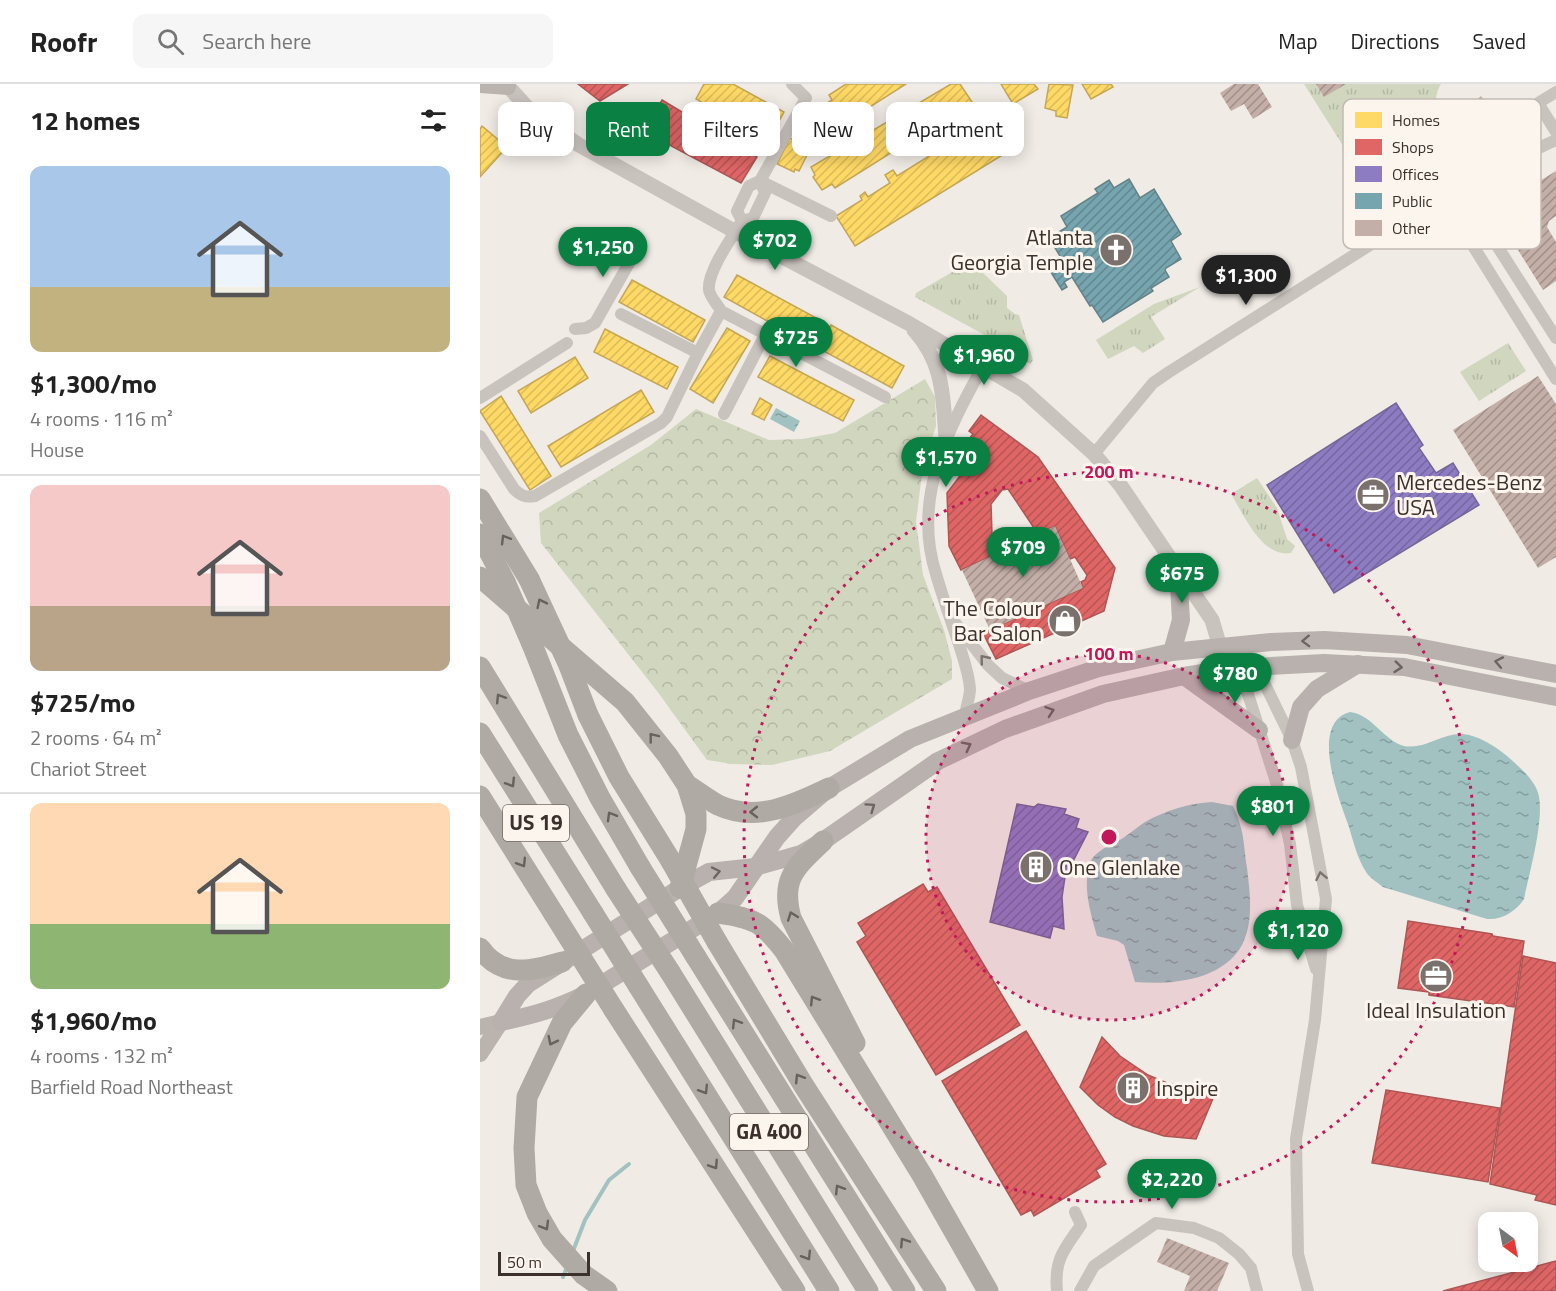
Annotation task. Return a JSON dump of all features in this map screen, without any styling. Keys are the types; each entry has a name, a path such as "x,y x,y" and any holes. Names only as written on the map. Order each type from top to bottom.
{"highway":[{"path":"480,500 529,579 568,663 588,715 619,777 804,1086 936,1291"},
{"path":"480,534 505,582 568,735 600,798 831,1177 905,1291"},
{"path":"480,577 625,702 687,784 696,814 696,829 680,888"},
{"name":"GA 400","path":"480,667 616,890 670,972 868,1291"},
{"name":"US 19","path":"480,733 593,913"},
{"path":"687,784 718,804 734,811 750,814 795,805 829,788"},
{"name":"US 19","path":"480,796 614,1010 795,1291"},
{"path":"823,841 793,872 788,895 792,918 922,1175"},
{"name":"GA 400","path":"593,913 829,1291"},
{"path":"718,914 750,920 768,929 784,950 922,1175 988,1291"},
{"path":"480,948 491,960 518,971 535,970 562,962"},
{"path":"586,994 562,1023 527,1097 524,1148 526,1185 537,1213 552,1239 584,1275 607,1291"}],"main road":[{"path":"480,85 507,85"},
{"path":"1172,652 1181,620 1178,568"},
{"path":"480,1027 545,1013 586,994 718,914 735,898 755,867 794,818 829,788 910,739 1029,691 1099,668 1172,652 1313,640 1366,641 1407,645 1556,674"},
{"path":"1292,740 1301,707 1317,689 1358,663"},
{"path":"480,1054 517,996 528,984 680,888 709,872 755,867 801,854 938,761 980,740 1093,697 1184,676 1234,668 1358,663 1404,668 1556,697"},
{"path":"1184,676 1259,730"}],"street":[{"path":"792,84 806,98 760,181 748,186 737,211 738,226 710,277 709,292 722,311 885,397"},
{"path":"507,85 538,117 579,145 738,226 1023,390 1099,460 1121,486 1214,624 1220,647 1248,694 1276,782 1290,844 1297,905 1318,976"},
{"path":"1541,101 1556,92"},
{"path":"1541,108 1556,132"},
{"path":"1541,146 1556,140"},
{"path":"760,181 831,216"},
{"path":"738,226 753,218 765,193 760,181"},
{"path":"575,329 586,328 595,323 641,243"},
{"path":"1099,460 1153,383 1364,249"},
{"path":"1475,249 1556,379"},
{"path":"1500,249 1556,338"},
{"path":"480,436 514,489 520,495 534,496 661,423 667,417 698,353 722,311"},
{"path":"621,314 698,353"},
{"path":"908,323 927,347 940,372 946,439"},
{"path":"724,414 765,335"},
{"path":"480,398 567,343"},
{"path":"965,716 970,689 966,667 929,549 928,503 932,480 946,439 983,366"},
{"path":"950,616 988,665 1002,678 1029,691"},
{"path":"1214,624 1240,645 1256,666 1292,740 1301,767 1326,899 1315,1020 1296,1139 1298,1254 1308,1291"},
{"path":"1057,1291 1058,1260 1081,1225 1075,1212"},
{"path":"1080,1291 1094,1266 1156,1223 1194,1228 1219,1238 1239,1254 1251,1268 1257,1291"}],"green space":[{"path":"1304,84 1441,84 1436,99 1343,99 1343,146"},
{"path":"968,263 980,270 1007,296 1007,308 1019,315 1033,360 1030,364 1003,345 915,297 916,293"},
{"path":"1200,287 1151,317 1165,339 1143,353 1134,346 1108,359 1096,340 1154,304"},
{"path":"1508,343 1526,371 1479,401 1460,372"},
{"path":"925,379 935,397 936,426 923,466 916,521 923,575 944,630 952,661 952,679 830,751 772,765 732,764 707,760 657,691 541,543 539,513 651,445 696,409 769,440 802,439 835,433"},
{"path":"1257,478 1277,508 1287,539 1295,546 1291,553 1281,553 1271,549 1263,542 1248,523 1231,494"}],"water":[{"path":"776,408 800,421 794,432 770,419"},
{"path":"1350,712 1372,722 1390,739 1404,746 1419,746 1455,734 1474,736 1502,752 1528,776 1535,785 1540,800 1539,828 1524,899 1513,911 1498,918 1487,919 1383,887 1368,874 1360,861 1330,763 1331,731 1338,719"},
{"path":"1212,802 1233,806 1242,830 1250,907 1246,936 1233,957 1209,973 1164,983 1135,982 1124,945 1118,941 1097,936 1087,891 1090,863 1100,851 1152,818 1186,806"}],"building: Homes":[{"path":"704,84 733,84 766,102 701,102 696,99"},
{"path":"846,84 906,84 874,104 874,102 829,102 832,100 829,95"},
{"path":"951,84 960,84 972,102 921,102"},
{"path":"1001,84 1034,84 1038,89 1016,102 1012,102"},
{"path":"1049,84 1073,85 1067,118 1056,116 1056,111 1045,108"},
{"path":"1082,84 1111,84 1113,87 1091,99"},
{"path":"886,123 886,156 835,188 832,184 822,190 813,177 815,175 811,167 830,156 874,156 874,130"},
{"path":"482,126 498,139 499,156 480,177 480,129"},
{"path":"790,138 792,139 792,156 806,156 799,171 795,169 794,172 777,164"},
{"path":"929,156 1001,156 855,246 836,216 862,200 860,196 865,192 868,197 890,183 885,175 893,170 897,176"},
{"path":"737,275 820,320 807,343 724,297"},
{"path":"632,280 705,320 693,342 619,302"},
{"path":"831,325 904,366 892,388 818,348"},
{"path":"727,328 750,341 713,403 690,389"},
{"path":"605,329 678,367 667,389 594,352"},
{"path":"770,356 854,400 843,421 758,377"},
{"path":"575,357 588,378 531,413 518,391"},
{"path":"641,390 654,412 561,467 548,446"},
{"path":"501,396 551,476 530,490 480,411"},
{"path":"760,398 772,405 764,420 752,414"}],"building: Shops":[{"path":"578,84 628,84 600,101"},
{"path":"670,105 682,112 682,152 670,145"},
{"path":"690,156 755,156 757,157 741,183"},
{"path":"981,415 1038,457 1115,568 1104,611 996,659 983,633 1083,588 1081,582 1087,575 1075,557 1070,559 1055,526 1038,534 1008,489 1002,490 991,504 992,534 998,548 992,551 994,555 961,570 949,546 947,493 966,468 960,450 973,434 969,431"},
{"path":"923,884 928,892 937,887 1020,1025 936,1075 857,942 866,936 858,923"},
{"path":"1408,921 1524,941 1514,1007 1429,995 1429,992 1398,988"},
{"path":"1523,956 1556,963 1556,1205 1535,1200 1537,1195 1490,1184"},
{"path":"1026,1031 1106,1164 1096,1170 1100,1177 1034,1216 1031,1210 1021,1215 942,1081"},
{"name":"Inspire","path":"1102,1037 1120,1056 1148,1075 1188,1088 1217,1089 1196,1139 1164,1136 1133,1126 1098,1105 1080,1087"},
{"path":"1386,1090 1500,1108 1488,1182 1372,1163"},
{"path":"1556,1261 1556,1291 1443,1291 1514,1272 1538,1272 1538,1266"}],"building: Offices":[{"name":"Mercedes-Benz USA","path":"1396,403 1423,445 1419,448 1436,473 1453,463 1479,505 1334,593 1267,485"},
{"name":"One Glenlake","path":"1017,804 1034,807 1038,804 1066,809 1064,814 1079,819 1076,828 1088,832 1065,877 1062,897 1064,929 1053,926 1050,938 990,922"}],"building: Public":[{"name":"Atlanta Georgia Temple","path":"1129,179 1140,198 1154,189 1181,234 1171,241 1181,259 1166,268 1169,277 1151,288 1153,291 1103,322 1072,277 1064,282 1067,287 1062,290 1049,269 1054,267 1057,271 1066,266 1049,238 1067,227 1061,216 1098,193 1095,189 1109,180 1114,188"}],"building: Other":[{"path":"1234,84 1258,84 1272,107 1253,119 1244,104 1231,111 1220,93"},
{"path":"1316,84 1346,84 1324,97"},
{"path":"1556,171 1556,216 1549,221 1547,227 1556,242 1556,281 1543,290 1517,249 1541,249 1541,180"},
{"path":"1538,376 1556,404 1556,557 1538,568 1453,430"},
{"path":"1055,526 1083,588 990,630 962,570"},
{"path":"1167,1238 1229,1263 1217,1291 1184,1291 1190,1276 1157,1262"}],"waterway":[{"path":"573,1251 585,1220 609,1180 629,1164"},
{"path":"563,1277 567,1267"}],"place":[{"name":"Atlanta Georgia Temple","path":"1116,250"},
{"name":"Mercedes-Benz USA","path":"1373,495"},
{"name":"The Colour Bar Salon","path":"1065,621"},
{"name":"One Glenlake","path":"1036,867"},
{"name":"Ideal Insulation","path":"1436,976"},
{"name":"Inspire","path":"1133,1088"}]}
